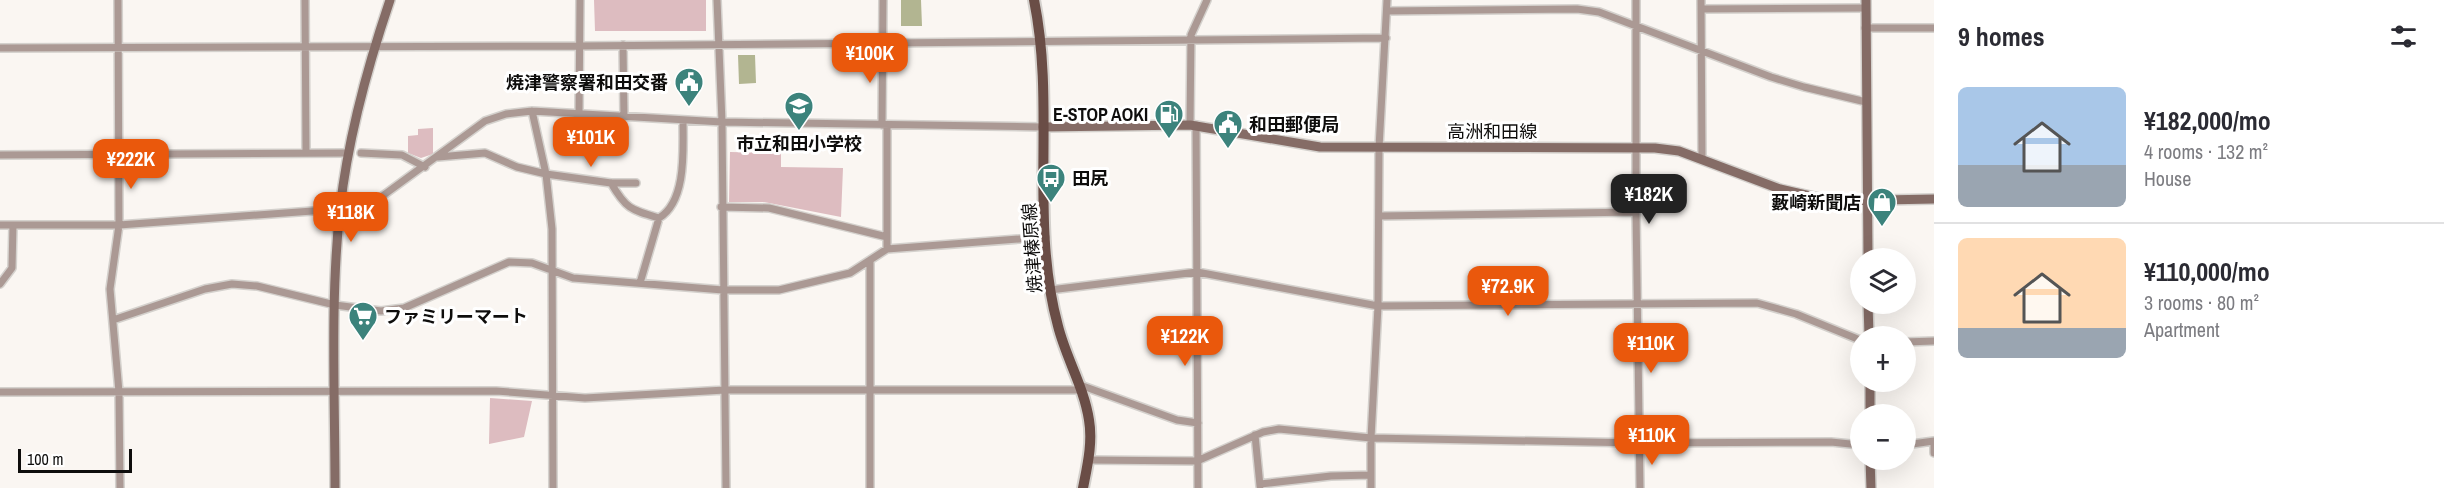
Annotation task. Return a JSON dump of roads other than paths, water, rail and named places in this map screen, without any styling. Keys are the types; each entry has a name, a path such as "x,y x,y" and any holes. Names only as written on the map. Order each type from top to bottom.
{"main road":[{"path":"335,488 335,305 340,210 357,110 390,0"},
{"name":"焼津榛原線","path":"1034,0 1041,42 1042,127 1050,290 1058,327 1081,387 1090,422 1089,460 1083,488"},
{"path":"1866,4 1868,248"},
{"name":"高洲和田線","path":"1042,127 1193,125 1320,147 1635,147 1679,151 1780,189 1832,201 1934,199"},
{"path":"1870,470 1871,488"}],"street":[{"path":"118,0 119,225 110,289 119,392 120,488"},
{"path":"305,0 306,152"},
{"path":"579,115 580,0"},
{"path":"717,0 722,122 721,207 726,488"},
{"path":"883,0 887,249"},
{"path":"1198,488 1197,272 1191,39 1207,0"},
{"path":"1371,488 1371,438 1378,306 1379,148 1387,0"},
{"path":"1636,0 1635,147 1640,488"},
{"path":"1701,0 1702,158"},
{"path":"1701,9 1866,4"},
{"path":"1387,11 1577,9 1599,12 1804,87 1866,102"},
{"path":"1865,28 1934,28"},
{"path":"0,48 580,46 1386,38"},
{"path":"623,45 624,117"},
{"path":"0,225 119,225 340,210 381,197 485,121 506,114 532,111 722,122 1042,127"},
{"path":"532,111 546,174 554,271 553,488"},
{"path":"640,283 659,218 669,212 682,174 683,120"},
{"path":"0,155 348,153"},
{"path":"361,153 402,155 424,167"},
{"path":"438,157 485,153 517,167 546,174 612,183 636,183"},
{"path":"612,183 623,204 659,218"},
{"path":"721,207 769,208 887,237"},
{"path":"1380,216 1636,212"},
{"path":"0,284 12,268 13,225"},
{"path":"113,320 205,289 232,284 257,286 335,305 381,311 404,308 509,262 532,263 573,278 723,290 779,290 850,273 887,249 1046,237"},
{"path":"870,260 870,488"},
{"path":"1050,290 1197,272 1378,306 1757,303 1796,314 1850,336"},
{"path":"1916,342 1934,341"},
{"path":"0,392 496,391 585,398 725,390 1081,387 1177,420 1198,423"},
{"path":"1089,460 1197,461 1255,435 1279,429 1371,438 1850,444"},
{"path":"1255,435 1260,486 1331,476 1371,475"},
{"path":"1916,443 1934,441 1934,453"}],"place":[{"name":"焼津警察署和田交番","path":"689,108"},
{"name":"市立和田小学校","path":"799,132"},
{"name":"E-STOP AOKI","path":"1169,140"},
{"name":"和田郵便局","path":"1228,150"},
{"name":"田尻","path":"1051,204"},
{"name":"藪崎新聞店","path":"1882,228"},
{"name":"ファミリーマート","path":"363,342"}]}
